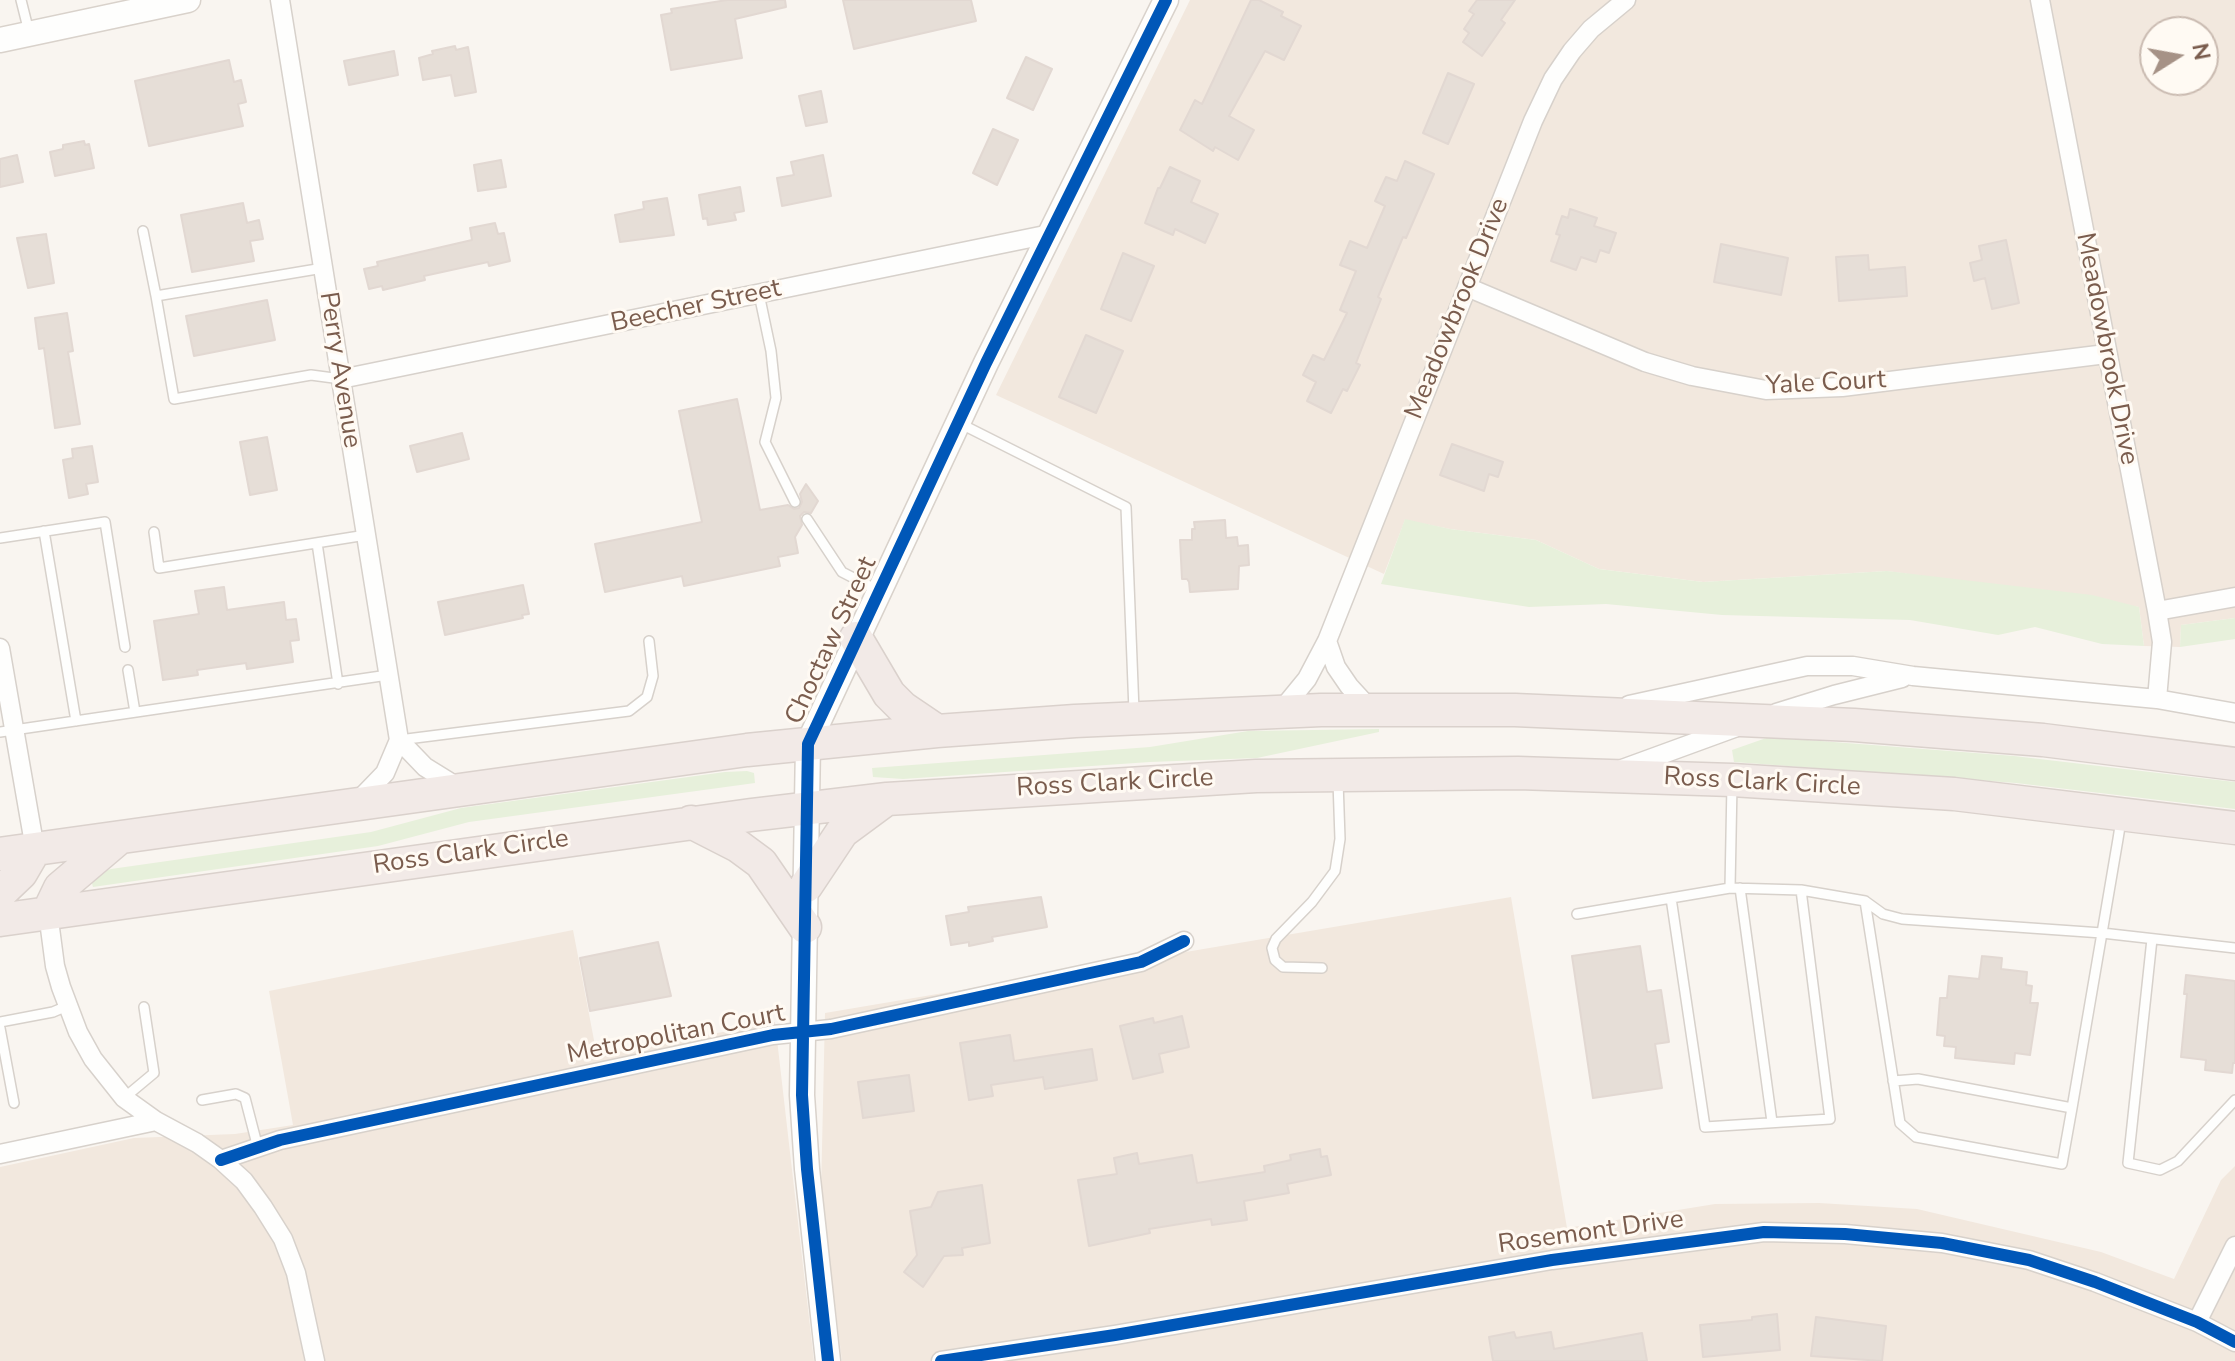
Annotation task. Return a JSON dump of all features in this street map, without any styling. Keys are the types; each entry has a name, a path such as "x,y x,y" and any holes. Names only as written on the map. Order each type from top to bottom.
{"highway":[{"path":"856,638 889,694 937,731"},
{"path":"0,854 459,788 808,744 937,731 1280,712 1591,712 1756,719 2043,740 2235,764"},
{"name":"Ross Clark Circle","path":"0,920 691,822 887,799 1080,785 1337,773 1732,780 1954,794 2235,828"},
{"path":"806,886 842,832 887,799"},
{"path":"691,822 738,846 761,863 805,927"},
{"path":"48,913 60,888 122,836"},
{"path":"0,893 21,873 35,849"}],"street":[{"path":"0,40 188,0"},
{"name":"Perry Avenue","path":"280,0 399,740"},
{"name":"Choctaw Street","path":"828,1361 802,1095 808,744 958,423 1166,0"},
{"name":"Meadowbrook Drive","path":"1280,712 1307,679 1327,641 1533,121 1553,79 1591,29 1626,0"},
{"name":"Meadowbrook Drive","path":"2040,0 2157,611 2162,642 2157,699"},
{"name":"Beecher Street","path":"341,379 1050,234"},
{"name":"Yale Court","path":"1467,287 1645,362 1704,379 1766,390 1842,387 2106,354"},
{"path":"2157,611 2235,597"},
{"path":"1327,641 1336,667 1371,710"},
{"path":"0,648 7,731 35,849"},
{"path":"1591,712 1807,666 1853,666 1913,676 2157,699 2235,713"},
{"path":"1602,776 1756,719 1834,695 1913,676"},
{"path":"356,803 385,773 399,740 425,767 459,788"},
{"path":"48,913 55,966 67,1006 93,1059 124,1098 156,1121 197,1143 244,1181 283,1239 296,1273 315,1361"},
{"name":"Metropolitan Court","path":"221,1160 280,1140 726,1045 831,1029 1141,962 1184,941"},
{"path":"0,1154 156,1121"},
{"name":"Rosemont Drive","path":"941,1361 1115,1335 1552,1260 1764,1232 1845,1234 1942,1243 2029,1260 2197,1322 2235,1342"},
{"path":"2197,1322 2235,1246"}],"lane":[{"path":"21,0 30,34"},
{"path":"143,231 174,399 311,375 341,379"},
{"path":"156,296 323,268"},
{"path":"759,294 771,351 776,398 765,442 795,502"},
{"path":"958,423 1126,507 1135,719"},
{"path":"807,519 842,572 879,591"},
{"path":"0,538 105,522 125,647"},
{"path":"44,531 76,721"},
{"path":"154,532 159,568 366,535"},
{"path":"317,543 338,684"},
{"path":"399,740 629,711 647,697 653,676 649,641"},
{"path":"128,670 135,712"},
{"path":"7,731 388,675"},
{"path":"1322,968 1283,967 1275,960 1272,948 1276,939 1312,902 1335,871 1340,839 1337,773"},
{"path":"1732,780 1735,888 1772,1122"},
{"path":"1865,901 1900,1123 1916,1137 2062,1164 2122,813"},
{"path":"1577,914 1735,888 1801,890 1865,901 1883,914 1902,919 2102,933 2235,948"},
{"path":"1671,898 1705,1127 1830,1119 1801,890"},
{"path":"2152,939 2128,1163 2160,1170 2178,1161 2235,1100"},
{"path":"14,1103 0,1025 67,1006"},
{"path":"124,1098 154,1073 144,1007"},
{"path":"1893,1081 1918,1079 2072,1108"},
{"path":"202,1100 236,1094 245,1098 258,1148"}],"shaded area":[{"path":"1190,0 2235,0 2235,618 2181,625 2180,647 2144,646 2139,607 1887,571 1703,582 1599,569 1536,540 1405,520 1384,574 996,395"},
{"path":"1511,897 1567,1228 1715,1204 1819,1203 1917,1209 2101,1252 2174,1279 2221,1180 2235,1166 2235,1361 842,1361 821,1193 825,1013"},
{"path":"573,930 597,1056 775,1022 814,1361 0,1361 0,1167 134,1138 235,1134 293,1125 269,991"}],"green space":[{"path":"1405,519 1450,529 1536,540 1599,569 1703,582 1887,571 2092,595 2139,607 2144,646 2102,644 2035,627 1998,635 1910,620 1722,615 1606,604 1529,607 1381,584"},
{"path":"2235,618 2235,639 2180,647 2181,625"},
{"path":"1379,729 1379,732 1257,758 903,779 873,777 872,768 1150,747 1248,731"},
{"path":"1769,737 2014,756 2235,782 2235,809 2016,783 1734,762 1732,750"},
{"path":"747,771 754,773 755,783 469,822 378,846 93,887 90,876 111,869 371,832 461,808"}],"building":[{"path":"727,0 785,0 786,7 735,19 742,58 671,70 661,15 672,13 671,9"},
{"path":"843,0 971,0 976,21 854,49"},
{"path":"1251,0 1259,0 1283,12 1281,16 1301,26 1284,60 1265,51 1229,116 1254,130 1238,160 1215,147 1213,151 1180,130 1195,100 1202,104"},
{"path":"1477,0 1515,0 1501,20 1505,23 1482,56 1463,42 1469,33 1464,29 1474,14 1469,11"},
{"path":"455,46 456,50 468,47 476,92 455,96 451,75 423,80 419,58 433,54 432,51"},
{"path":"394,51 398,75 349,85 344,61"},
{"path":"1026,57 1052,69 1033,110 1007,98"},
{"path":"229,60 234,82 241,80 246,102 238,104 243,126 149,146 135,81"},
{"path":"1448,73 1474,84 1448,144 1423,133"},
{"path":"821,91 827,122 806,126 799,96"},
{"path":"993,129 1018,140 997,185 973,173"},
{"path":"84,141 85,145 89,144 94,168 55,176 50,152 63,149 63,145"},
{"path":"17,155 23,182 0,187 0,159"},
{"path":"823,155 831,196 782,206 777,178 794,175 791,162"},
{"path":"501,160 506,187 478,191 474,165"},
{"path":"1405,161 1434,174 1378,297 1381,299 1356,363 1360,365 1331,413 1307,401 1316,382 1303,375 1313,355 1324,360 1347,313 1340,310 1356,271 1340,265 1350,241 1367,248 1385,206 1375,201 1386,177 1397,181"},
{"path":"1170,167 1200,181 1191,202 1218,214 1205,243 1175,229 1173,235 1145,223"},
{"path":"740,187 744,211 734,213 736,220 708,225 707,218 703,219 699,195"},
{"path":"667,198 674,235 620,242 615,215 644,209 643,202"},
{"path":"243,203 247,223 259,220 263,239 250,241 254,261 192,272 181,215"},
{"path":"1570,209 1597,218 1594,226 1616,233 1609,253 1600,250 1596,262 1581,257 1576,270 1551,261 1560,235 1556,234 1562,216 1568,218"},
{"path":"495,223 498,234 504,233 510,261 489,266 488,262 424,276 425,280 383,290 382,286 369,289 364,269 378,266 377,262 472,240 470,228"},
{"path":"46,234 54,283 28,288 17,238"},
{"path":"2006,240 2019,303 1992,309 1985,278 1974,281 1970,263 1982,260 1979,246"},
{"path":"1721,244 1788,258 1781,295 1714,282"},
{"path":"1123,253 1154,266 1131,321 1101,309"},
{"path":"1868,255 1869,270 1905,267 1907,296 1839,301 1836,257"},
{"path":"267,300 275,340 194,356 186,316"},
{"path":"67,313 73,351 68,352 80,424 55,428 44,348 39,349 35,318"},
{"path":"1086,335 1123,351 1096,413 1059,397"},
{"path":"737,399 760,510 788,505 799,508 802,502 800,494 806,484 818,501 811,513 804,512 800,516 802,525 795,537 798,553 778,557 780,566 684,586 682,576 605,592 595,544 702,522 679,411"},
{"path":"462,433 469,459 417,472 410,446"},
{"path":"267,437 277,490 250,495 240,442"},
{"path":"1452,444 1503,462 1498,477 1489,474 1484,491 1440,475"},
{"path":"92,446 98,482 86,484 88,494 69,498 63,460 73,458 72,449"},
{"path":"1225,520 1226,538 1237,537 1238,546 1248,545 1249,565 1239,566 1238,589 1190,592 1189,582 1182,579 1180,540 1192,540 1194,522"},
{"path":"523,585 529,614 522,615 523,618 445,635 438,602"},
{"path":"224,587 227,610 284,602 286,620 296,619 299,640 290,641 293,662 247,669 246,663 197,670 198,675 163,680 154,621 199,614 195,591"},
{"path":"1041,897 1047,927 992,937 993,941 969,946 969,942 951,945 946,916 969,912 968,907"},
{"path":"658,942 671,996 590,1011 580,958"},
{"path":"1640,946 1647,992 1661,990 1669,1042 1655,1044 1662,1088 1593,1098 1572,956"},
{"path":"1982,956 2002,958 2001,969 2027,972 2026,985 2032,986 2030,1003 2038,1003 2030,1055 2015,1053 2014,1064 1955,1058 1956,1047 1944,1046 1945,1036 1937,1035 1940,998 1947,998 1949,976 1979,979"},
{"path":"2186,975 2235,981 2235,1063 2232,1073 2205,1070 2206,1060 2181,1057"},
{"path":"1182,1016 1189,1047 1159,1054 1163,1072 1133,1079 1120,1026 1153,1018 1154,1023"},
{"path":"1010,1035 1014,1061 1092,1049 1097,1080 1045,1089 1043,1077 991,1085 993,1096 969,1100 960,1043"},
{"path":"909,1075 914,1111 863,1118 858,1082"},
{"path":"1320,1149 1321,1157 1327,1156 1331,1175 1287,1184 1289,1193 1244,1201 1247,1220 1212,1225 1211,1219 1149,1229 1150,1233 1089,1246 1078,1180 1117,1174 1114,1158 1137,1153 1139,1164 1192,1155 1197,1183 1265,1172 1264,1166 1291,1160 1290,1155"},
{"path":"982,1185 990,1243 962,1248 963,1255 944,1256 923,1287 904,1272 917,1255 910,1211 931,1207 938,1192"},
{"path":"1777,1314 1780,1350 1703,1357 1700,1325 1752,1320 1752,1317"},
{"path":"1816,1317 1886,1326 1882,1361 1811,1356"},
{"path":"1514,1332 1516,1338 1551,1332 1554,1349 1642,1333 1647,1361 1493,1361 1489,1337"}],"cycle path":[{"path":"828,1361 802,1095 808,744 986,363 1166,0"},
{"path":"221,1160 280,1140 773,1035 831,1029 1141,962 1184,941"},
{"path":"941,1361 1115,1335 1552,1260 1764,1232 1845,1234 1942,1243 2029,1260 2197,1322 2235,1342"}]}
